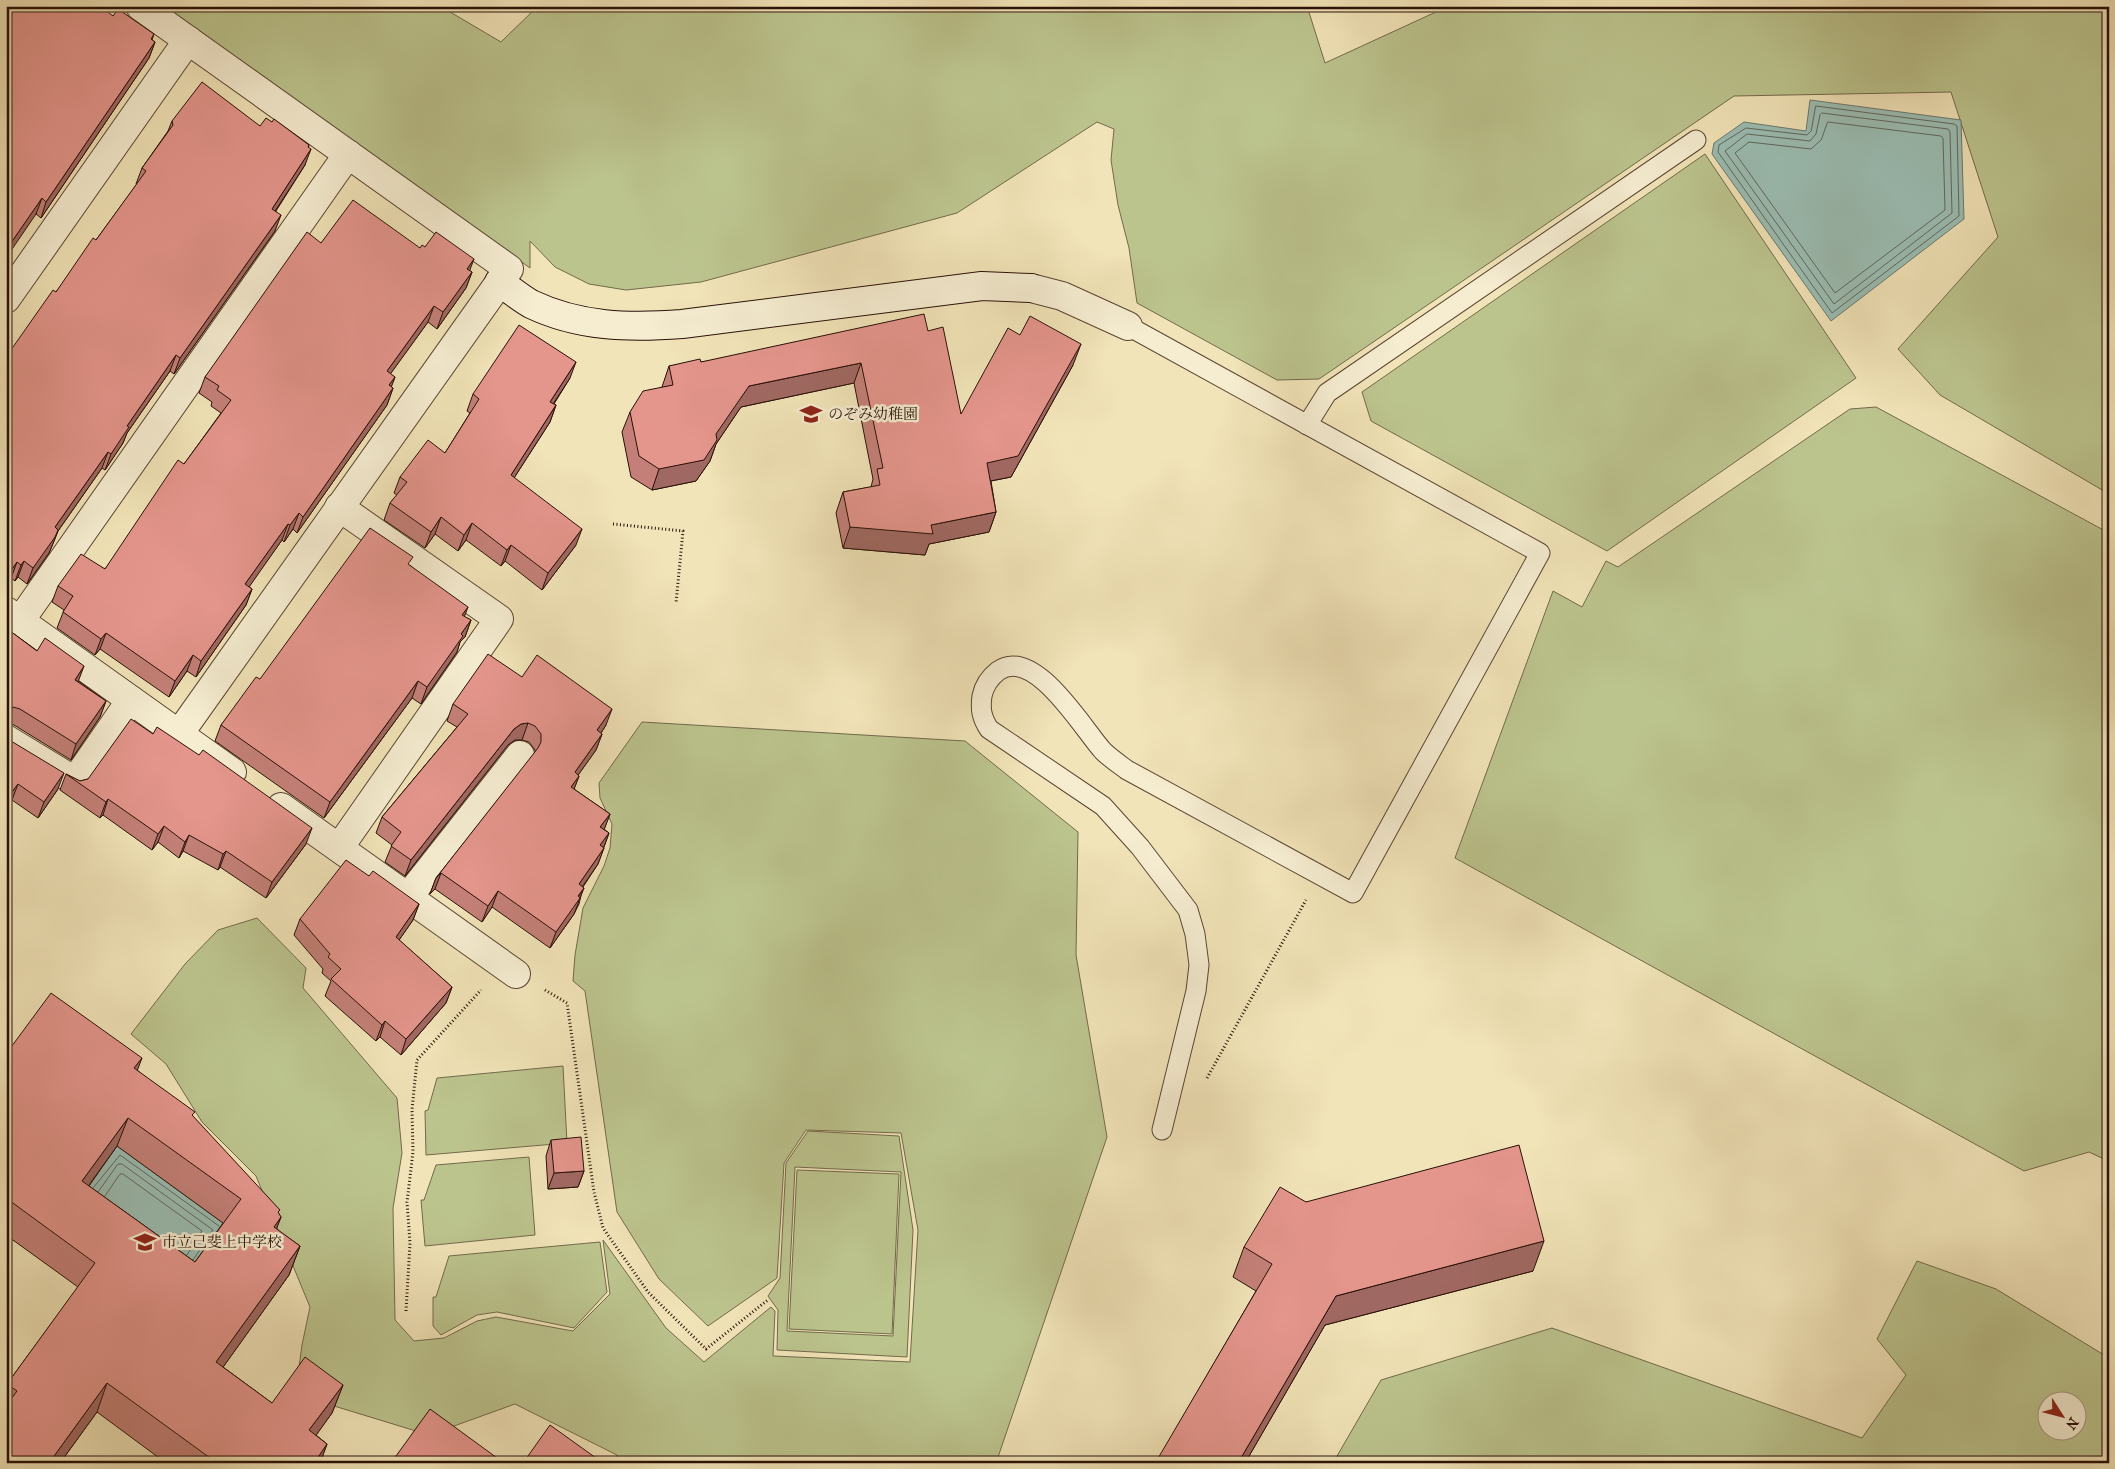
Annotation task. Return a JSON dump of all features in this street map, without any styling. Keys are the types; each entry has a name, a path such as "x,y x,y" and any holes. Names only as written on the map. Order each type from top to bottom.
{"street":[{"path":"140,6 509,269 179,734"},
{"path":"6,299 188,40"},
{"path":"348,154 13,616 509,968"},
{"path":"499,282 531,304 573,319 601,325 635,328 682,324 982,286 1031,288 1062,296 1128,326"},
{"path":"339,507 499,619 339,848"},
{"path":"6,739 75,781 131,700"},
{"path":"408,897 520,755"}],"lane":[{"path":"1307,425 1327,393 1696,140"},
{"path":"1128,326 1540,553 1353,893 1127,770 1105,754 1054,690 1032,672 1019,667 1003,668 993,675 984,687 980,711 990,729 1102,806 1140,847 1188,910 1195,934 1198,974 1196,991 1162,1130"}],"path":[{"path":"613,524 683,531 676,603"},
{"path":"1213,1066 1310,893"},
{"path":"406,1311 410,1244 407,1202 417,1060 482,989 509,968"},
{"path":"567,1003 594,1192 603,1228 648,1292 706,1349 769,1299"}],"green space":[{"path":"164,6 440,6 501,42 538,6 1307,6 1325,63 1449,6 2109,6 2109,494 1940,395 1898,349 1998,237 1951,92 1734,96 1319,379 1277,380 1137,303 1129,248 1118,205 1111,160 1114,129 1097,122 957,213 701,282 626,290 589,284 555,267 530,241 530,268"},
{"path":"1705,154 1856,378 1607,551 1371,421 1362,392"},
{"path":"1876,407 2109,533 2109,1154 2106,1160 2089,1152 2024,1171 1455,858 1553,591 1582,607 1606,561 1618,567 1850,409"},
{"path":"642,722 965,741 1078,832 1076,955 1107,1137 996,1463 618,1463 617,1455 515,1404 429,1435 321,1402 298,1374 310,1307 256,1176 202,1122 166,1064 131,1034 185,964 218,930 257,918 306,968 303,988 397,1098 402,1153 393,1208 395,1320 414,1341 444,1338 477,1321 496,1317 573,1331 610,1294 603,1240 666,1328 704,1362 771,1307 775,1311 773,1356 910,1362 918,1230 901,1133 806,1130 784,1163 777,1278 708,1326 659,1279 617,1212 585,991 573,981 575,955 583,908 604,866 610,848 612,824 600,798 599,783"},
{"path":"563,1066 567,1143 426,1155 425,1111 428,1110 437,1078"},
{"path":"808,1131 899,1136 913,1230 907,1357 777,1350 778,1310 768,1296 780,1278 786,1163","holes":["795,1167 901,1172 893,1336 787,1331"]},
{"path":"529,1157 535,1235 425,1246 421,1200 424,1200 436,1165"},
{"path":"797,1170 899,1174 892,1334 789,1329"},
{"path":"600,1242 607,1292 574,1328 497,1312 477,1315 441,1335 433,1326 433,1297 436,1297 449,1256"},
{"path":"1917,1261 1996,1289 2109,1358 2109,1463 1333,1463 1381,1380 1552,1328 1862,1438 1906,1375 1877,1339"}],"water":[{"path":"1810,100 1961,120 1964,219 1831,321 1712,154 1714,143 1744,122 1806,131"},
{"path":"117,1146 230,1228 184,1291 71,1210"}],"building":[{"path":"17,6 100,6 113,16 118,9 154,34 151,39 155,42 46,202 42,198 6,250 6,17 8,18"},
{"path":"202,82 260,126 266,118 272,122 274,119 309,145 308,147 311,149 272,209 281,215 180,358 176,355 127,426 129,427 111,454 108,452 55,527 58,530 55,537 33,568 24,561 21,565 17,562 6,577 6,357 53,290 56,292 93,238 96,240 146,171 142,168 173,125 172,121"},
{"path":"353,200 420,248 422,245 425,247 436,232 474,259 467,269 472,272 443,312 434,306 387,371 395,377 389,385 393,388 303,517 299,513 290,525 288,524 245,584 252,589 201,661 193,655 175,681 106,633 101,639 63,612 73,596 58,586 81,554 105,569 178,460 184,464 231,400 217,390 219,386 205,377 307,232 321,243"},
{"path":"924,314 928,331 943,327 961,414 1008,328 1020,335 1030,316 1081,344 1018,456 987,463 996,512 931,525 933,534 850,527 843,492 880,485 877,469 883,468 861,363 749,386 716,434 717,440 704,460 659,469 639,456 630,412 643,391 673,385 669,366 700,359 701,362"},
{"path":"519,325 576,362 550,402 556,405 511,475 582,529 548,573 511,545 507,550 472,523 464,535 441,517 431,532 390,503 407,482 400,477 428,440 445,453 479,399 473,394"},
{"path":"370,528 413,557 408,564 468,607 462,615 471,620 461,634 463,636 427,687 418,681 330,802 221,725 256,677 260,679"},
{"path":"6,628 37,651 45,638 84,666 75,680 106,701 76,744 20,709 13,707 6,709"},
{"path":"488,654 522,677 537,655 612,709 597,730 602,734 575,772 579,776 571,787 610,814 600,827 609,833 600,845 604,848 579,884 584,888 578,896 580,898 556,932 498,891 488,906 441,873 436,878 538,748 541,742 541,734 535,726 528,723 521,724 514,729 411,860 391,846 401,832 382,817 468,714 453,704"},
{"path":"131,719 153,734 157,727 199,755 203,750 312,828 272,882 226,851 223,854 189,835 185,842 164,826 158,834 108,799 106,802 66,774 80,781 88,779"},
{"path":"6,738 64,773 44,802 18,784 11,793 6,790"},
{"path":"346,860 369,876 373,871 419,904 396,937 452,987 406,1039 385,1021 382,1025 331,979 341,969 328,957 330,954 300,919"},
{"name":"市立己斐上中学校","path":"51,993 142,1058 134,1068 195,1112 192,1115 280,1210 278,1212 281,1217 274,1227 300,1246 216,1362 272,1403 305,1357 343,1385 309,1430 327,1444 314,1463 217,1463 107,1383 49,1463 6,1463 6,1406 17,1391 7,1384 95,1263 6,1198 6,1054","holes":["128,1118 241,1199 195,1262 82,1181"]},
{"path":"581,1137 584,1171 554,1173 551,1140"},
{"path":"1519,1145 1544,1241 1336,1296 1238,1463 1161,1463 1157,1460 1272,1264 1244,1247 1280,1187 1306,1202"},
{"path":"430,1409 504,1463 391,1463"},
{"path":"550,1425 596,1458 592,1463 523,1463"}],"place":[{"name":"のぞみ幼稚園","path":"811,414"},
{"name":"市立己斐上中学校","path":"145,1242"}]}
